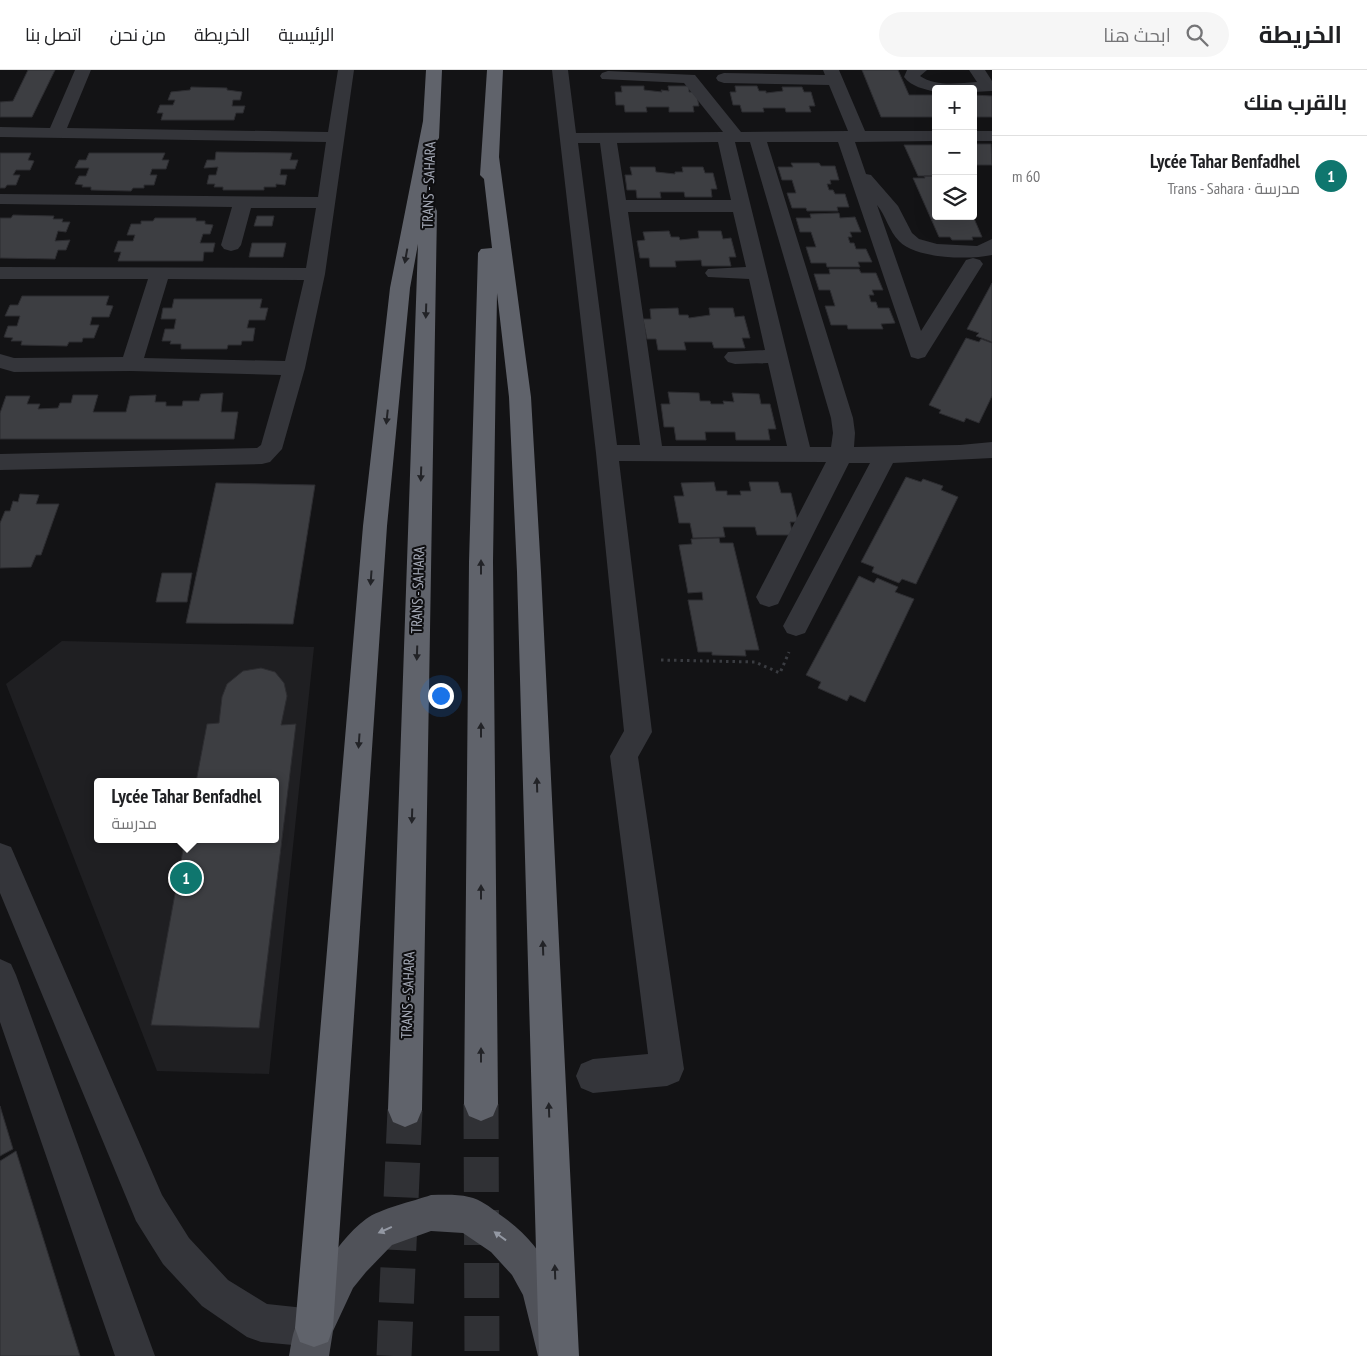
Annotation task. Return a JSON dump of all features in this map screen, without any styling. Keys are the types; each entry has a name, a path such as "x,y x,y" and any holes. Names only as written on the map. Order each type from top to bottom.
{"highway":[{"name":"TRANS - SAHARA","path":"405,1110 431,122 434,70"},
{"path":"481,1104 481,562 490,157 495,70"},
{"path":"312,1342 375,526 400,288 431,122"},
{"path":"490,157 520,397 529,572 558,1356"}],"main road":[{"path":"312,1342 340,1275 380,1231 431,1213 469,1215 504,1239 525,1262 540,1289 558,1356"}],"street":[{"path":"57,132 83,70"},
{"path":"0,462 262,456 271,449 294,368 315,274 346,70"},
{"path":"560,70 607,453 638,732 624,756 667,1069 593,1076"},
{"path":"744,70 832,74"},
{"path":"919,70 914,71 912,78 918,83 931,87 988,88 978,70"},
{"path":"724,78 832,74"},
{"path":"832,74 850,135 855,168 918,352 983,264"},
{"path":"608,76 689,78 731,137 741,206 800,454"},
{"path":"0,132 335,137"},
{"path":"757,136 842,418 844,433 842,454 768,597"},
{"path":"568,138 932,136"},
{"path":"977,136 992,136"},
{"path":"608,137 652,453"},
{"path":"855,168 891,210 904,236 912,243 936,250 977,252 987,250 992,245"},
{"path":"0,199 325,203"},
{"path":"231,245 243,202"},
{"path":"617,206 741,206"},
{"path":"887,260 983,264"},
{"path":"0,273 315,274"},
{"path":"715,273 758,273"},
{"path":"131,364 160,274"},
{"path":"735,357 777,356"},
{"path":"0,361 14,365 131,364 294,368"},
{"path":"607,453 886,454 960,453 992,450"},
{"path":"796,626 886,454"},
{"path":"0,857 149,1208 176,1251 216,1293 261,1323 312,1342"},
{"path":"0,974 135,1356"}],"path":[{"path":"630,660 755,662 780,673 791,650 782,646"}],"shaded area":[{"path":"62,641 314,647 269,1074 157,1071 6,684"}],"building":[{"path":"28,70 55,70 32,117 0,117 0,102 13,101"},
{"path":"862,70 898,70 909,95 932,95 932,117 881,117"},
{"path":"621,86 644,86 644,90 662,92 661,90 669,91 668,86 689,86 689,92 696,92 699,106 693,106 694,112 669,112 669,107 646,107 647,112 625,112 624,105 616,105 615,92 622,92"},
{"path":"735,86 757,86 759,91 766,91 766,93 783,91 782,87 802,87 804,92 811,92 815,106 809,106 811,112 786,112 785,108 763,108 764,112 742,112 740,105 733,105 730,92 736,92"},
{"path":"191,87 227,88 227,90 242,92 240,100 233,100 232,106 245,106 243,113 236,113 234,120 161,120 163,113 157,113 160,105 173,105 175,100 168,100 171,92 190,90"},
{"path":"977,95 992,96 992,117 977,117"},
{"path":"977,144 991,144 992,165 977,165"},
{"path":"904,145 932,145 932,176 918,176"},
{"path":"216,152 292,153 290,160 298,160 295,169 281,169 280,175 287,175 285,185 276,184 276,187 264,187 264,190 223,190 223,187 214,187 215,184 207,184 209,175 216,175 218,167 204,168 207,160 215,160"},
{"path":"0,153 31,153 28,160 34,161 30,170 16,170 13,175 20,175 16,185 7,185 5,188 0,188"},
{"path":"89,153 165,153 162,160 169,160 166,169 152,169 150,175 157,175 154,185 144,185 144,188 133,188 131,191 91,190 91,187 82,187 83,185 75,184 79,176 86,176 89,168 75,168 79,160 86,160"},
{"path":"791,163 819,163 821,166 835,166 839,180 830,180 831,184 827,184 829,190 833,190 835,194 845,194 849,207 837,207 838,211 807,211 806,208 792,208 787,193 796,193 792,180 782,180 778,167 793,167"},
{"path":"630,167 655,167 656,172 675,174 675,172 683,172 682,167 703,167 705,173 713,173 717,189 711,189 712,197 685,197 684,192 660,192 661,198 637,198 636,190 627,190 625,175 632,175"},
{"path":"924,176 932,176 932,220 975,220 982,237 972,237 973,240 952,240 950,237 939,237 913,178 925,178"},
{"path":"839,213 840,218 855,217 861,232 850,232 852,237 848,237 850,243 854,243 856,249 866,249 872,262 858,262 860,267 827,267 826,263 811,263 806,247 816,247 811,232 800,232 796,218 811,218 810,214"},
{"path":"13,215 54,216 53,219 63,219 62,222 70,222 66,232 58,231 55,241 70,240 66,250 58,250 55,259 0,258 0,218 11,218"},
{"path":"257,216 274,216 272,226 254,226"},
{"path":"155,218 196,218 196,221 205,221 205,224 213,225 210,234 203,234 200,243 215,243 213,252 204,252 203,261 118,261 121,252 114,252 118,241 133,241 135,235 127,235 131,224 141,224 141,221 153,221"},
{"path":"669,231 671,237 679,237 680,240 699,238 698,231 721,231 723,239 731,238 736,257 729,257 731,266 702,266 701,260 675,261 676,267 650,267 649,258 640,258 637,241 645,240 643,232"},
{"path":"252,243 286,243 283,257 249,257"},
{"path":"829,269 859,269 861,273 876,273 883,290 872,290 874,295 869,295 871,302 876,302 878,308 889,308 895,323 881,324 883,329 848,329 847,325 831,325 825,306 835,306 830,290 819,290 814,274 830,274"},
{"path":"992,283 992,342 976,336 979,333 967,329"},
{"path":"22,296 109,296 106,305 113,306 109,317 92,317 90,325 99,325 94,338 83,338 82,342 69,342 67,346 21,345 22,341 11,341 13,338 4,337 8,326 17,326 20,316 5,316 10,305 18,305"},
{"path":"174,299 262,299 260,308 268,308 265,320 249,320 247,328 255,328 253,341 242,341 241,345 228,345 227,349 181,349 181,344 170,344 171,341 162,341 165,329 174,329 176,319 161,319 163,308 172,308"},
{"path":"678,308 679,315 688,315 689,318 710,315 709,308 733,308 735,317 744,316 750,338 742,338 745,348 714,348 712,342 684,342 686,350 658,350 656,339 647,339 643,319 651,319 650,309"},
{"path":"966,338 979,342 981,339 992,343 992,396 979,423 966,418 964,422 939,413 941,410 929,405"},
{"path":"668,392 699,393 700,401 710,401 711,404 724,404 723,401 734,402 732,393 759,394 761,404 770,404 776,429 768,429 770,440 736,440 735,432 705,432 706,440 676,440 674,427 664,427 661,404 670,404"},
{"path":"223,393 221,412 238,412 234,439 0,439 0,413 6,396 30,396 27,404 40,404 38,409 58,408 60,403 71,403 73,395 98,395 93,412 126,412 130,396 156,395 155,402 166,402 166,406 182,406 183,401 199,401 201,394"},
{"path":"906,477 921,482 923,479 943,486 941,490 958,497 916,584 902,579 899,583 872,572 874,567 861,562"},
{"path":"714,482 716,491 727,491 727,495 741,495 740,491 751,491 749,482 778,482 781,493 791,493 798,522 790,522 793,535 757,535 755,527 723,527 725,537 693,538 690,523 679,523 674,496 684,496 681,483"},
{"path":"216,483 315,485 293,624 186,623"},
{"path":"20,494 39,495 36,504 59,504 41,555 36,555 31,567 0,568 0,523 5,511 10,511 13,501 18,502"},
{"path":"719,538 720,543 733,543 759,650 745,650 746,656 712,655 712,652 698,652 688,600 703,600 702,592 688,593 679,545 692,544 691,539"},
{"path":"162,573 192,573 187,602 156,602"},
{"path":"859,576 874,583 877,578 898,587 895,592 914,599 865,702 850,695 847,701 818,688 821,682 806,675"},
{"path":"261,668 275,672 284,683 287,696 281,725 296,724 259,1028 151,1025 184,843 279,843 279,778 197,778 207,724 219,723 222,697 227,684 243,671"},
{"path":"0,1106 13,1149 0,1156"},
{"path":"16,1151 80,1356 0,1356 0,1161"}],"tunnel":[{"path":"481,1104 482,1356"},
{"path":"394,1356 405,1110"}],"place":[{"name":"Lycée Tahar Benfadhel","path":"186,878"}]}
